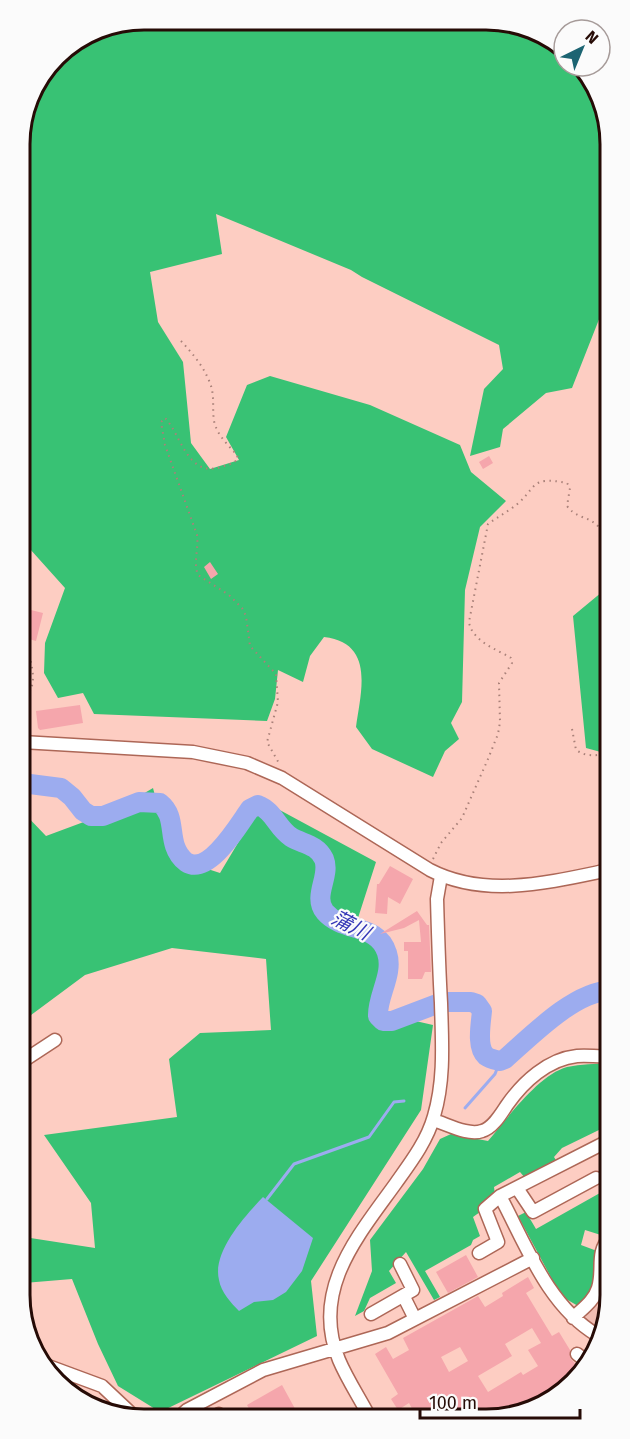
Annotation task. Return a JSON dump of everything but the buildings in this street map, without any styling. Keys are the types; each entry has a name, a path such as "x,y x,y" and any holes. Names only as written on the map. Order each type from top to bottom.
{"street":[{"path":"30,742 193,752 246,763 280,778 436,873 468,884 507,886 600,871"},
{"path":"365,1409 343,1369 335,1349 331,1308 341,1267 356,1239 414,1157 433,1120 441,1084 442,1033 436,873"},
{"path":"30,1056 55,1040"},
{"path":"433,1120 466,1131 481,1132 494,1123 524,1084 548,1066 574,1056 600,1056"},
{"path":"479,1253 498,1242 485,1209 500,1196 600,1145"},
{"path":"517,1188 533,1212 596,1178"},
{"path":"500,1196 556,1297 573,1318 594,1333"},
{"path":"573,1318 596,1293 600,1278 600,1256"},
{"path":"189,1409 263,1370 376,1338 533,1258"},
{"path":"371,1314 404,1298 414,1290 400,1264"},
{"path":"404,1298 415,1319"},
{"path":"58,1370 102,1386 125,1407"}],"path":[{"path":"181,341 203,368 214,397 214,419 217,430 238,459 235,463 207,469 199,466 185,453 165,418 161,422 162,432 197,535 199,546 196,570 198,575 230,595 242,608 246,616 250,646 276,674 278,702 267,742 279,762 282,772 280,778"},
{"path":"436,873 434,856 468,807 498,734 499,683 512,663 511,658 478,639 469,622 488,524 513,508 535,483 549,479 567,483 570,488 567,506 570,511 600,526"},
{"path":"30,658 33,684 30,692"},
{"path":"572,729 576,750 583,755 600,755"}],"shaded area":[{"path":"600,1292 595,1329 586,1322 586,1312"}],"green space":[{"path":"137,30 493,30 523,36 552,51 552,78 578,78 591,100 599,129 600,317 572,388 546,393 503,429 500,447 470,456 484,389 503,369 499,345 351,270 216,214 222,254 150,272 158,322 183,362 191,443 210,469 239,460 226,437 247,385 270,376 370,405 460,445 471,472 506,501 480,527 465,590 462,702 451,723 459,739 445,751 433,777 372,749 356,727 362,684 361,671 358,659 351,649 340,641 324,637 310,656 303,682 278,670 275,699 267,721 94,714 83,693 58,698 44,673 45,643 65,588 30,549 30,137 39,100 45,87 63,63 81,49 100,39"},
{"path":"600,594 600,752 586,748 573,616"},
{"path":"153,788 171,857 220,873 263,801 376,862 358,918 385,943 385,1014 433,1025 421,1110 311,1281 317,1336 166,1409 155,1409 118,1386 72,1279 30,1282 30,1238 95,1248 91,1203 44,1135 177,1117 169,1059 200,1033 271,1030 266,959 172,948 85,975 30,1016 30,819 46,836 116,810"},
{"path":"600,1064 600,1129 562,1148 554,1157 557,1162 526,1179 520,1172 494,1187 495,1195 479,1207 480,1212 473,1217 480,1236 473,1240 471,1245 425,1271 440,1297 434,1300 406,1252 389,1271 396,1283 370,1298 364,1311 355,1316 372,1271 370,1240 423,1169 440,1139 451,1134 488,1141 534,1088 545,1079 567,1067"},
{"path":"600,1193 600,1235 585,1230 581,1245 597,1251 594,1292 578,1306 561,1296 518,1216 526,1212 536,1229"}],"water":[{"path":"263,1197 313,1238 302,1271 286,1292 273,1300 254,1302 239,1311 220,1284 218,1269 220,1258 232,1235"}],"waterway":[{"name":"蒲川","path":"30,784 61,788 83,811 91,816 103,816 139,802 160,803 170,817 173,840 178,853 186,862 195,865 204,862 222,847 250,809 258,805 263,808 272,815 286,833 313,847 324,859 326,866 320,899 325,912 332,919 368,932 382,943 389,961 378,1008 378,1016 383,1021 392,1021 442,1002 477,1004 482,1011 480,1035 483,1052 486,1056 500,1061 568,1007 600,992"},
{"path":"465,1108 495,1074 500,1061"},
{"path":"267,1199 294,1164 369,1137 394,1102 404,1101"}]}
